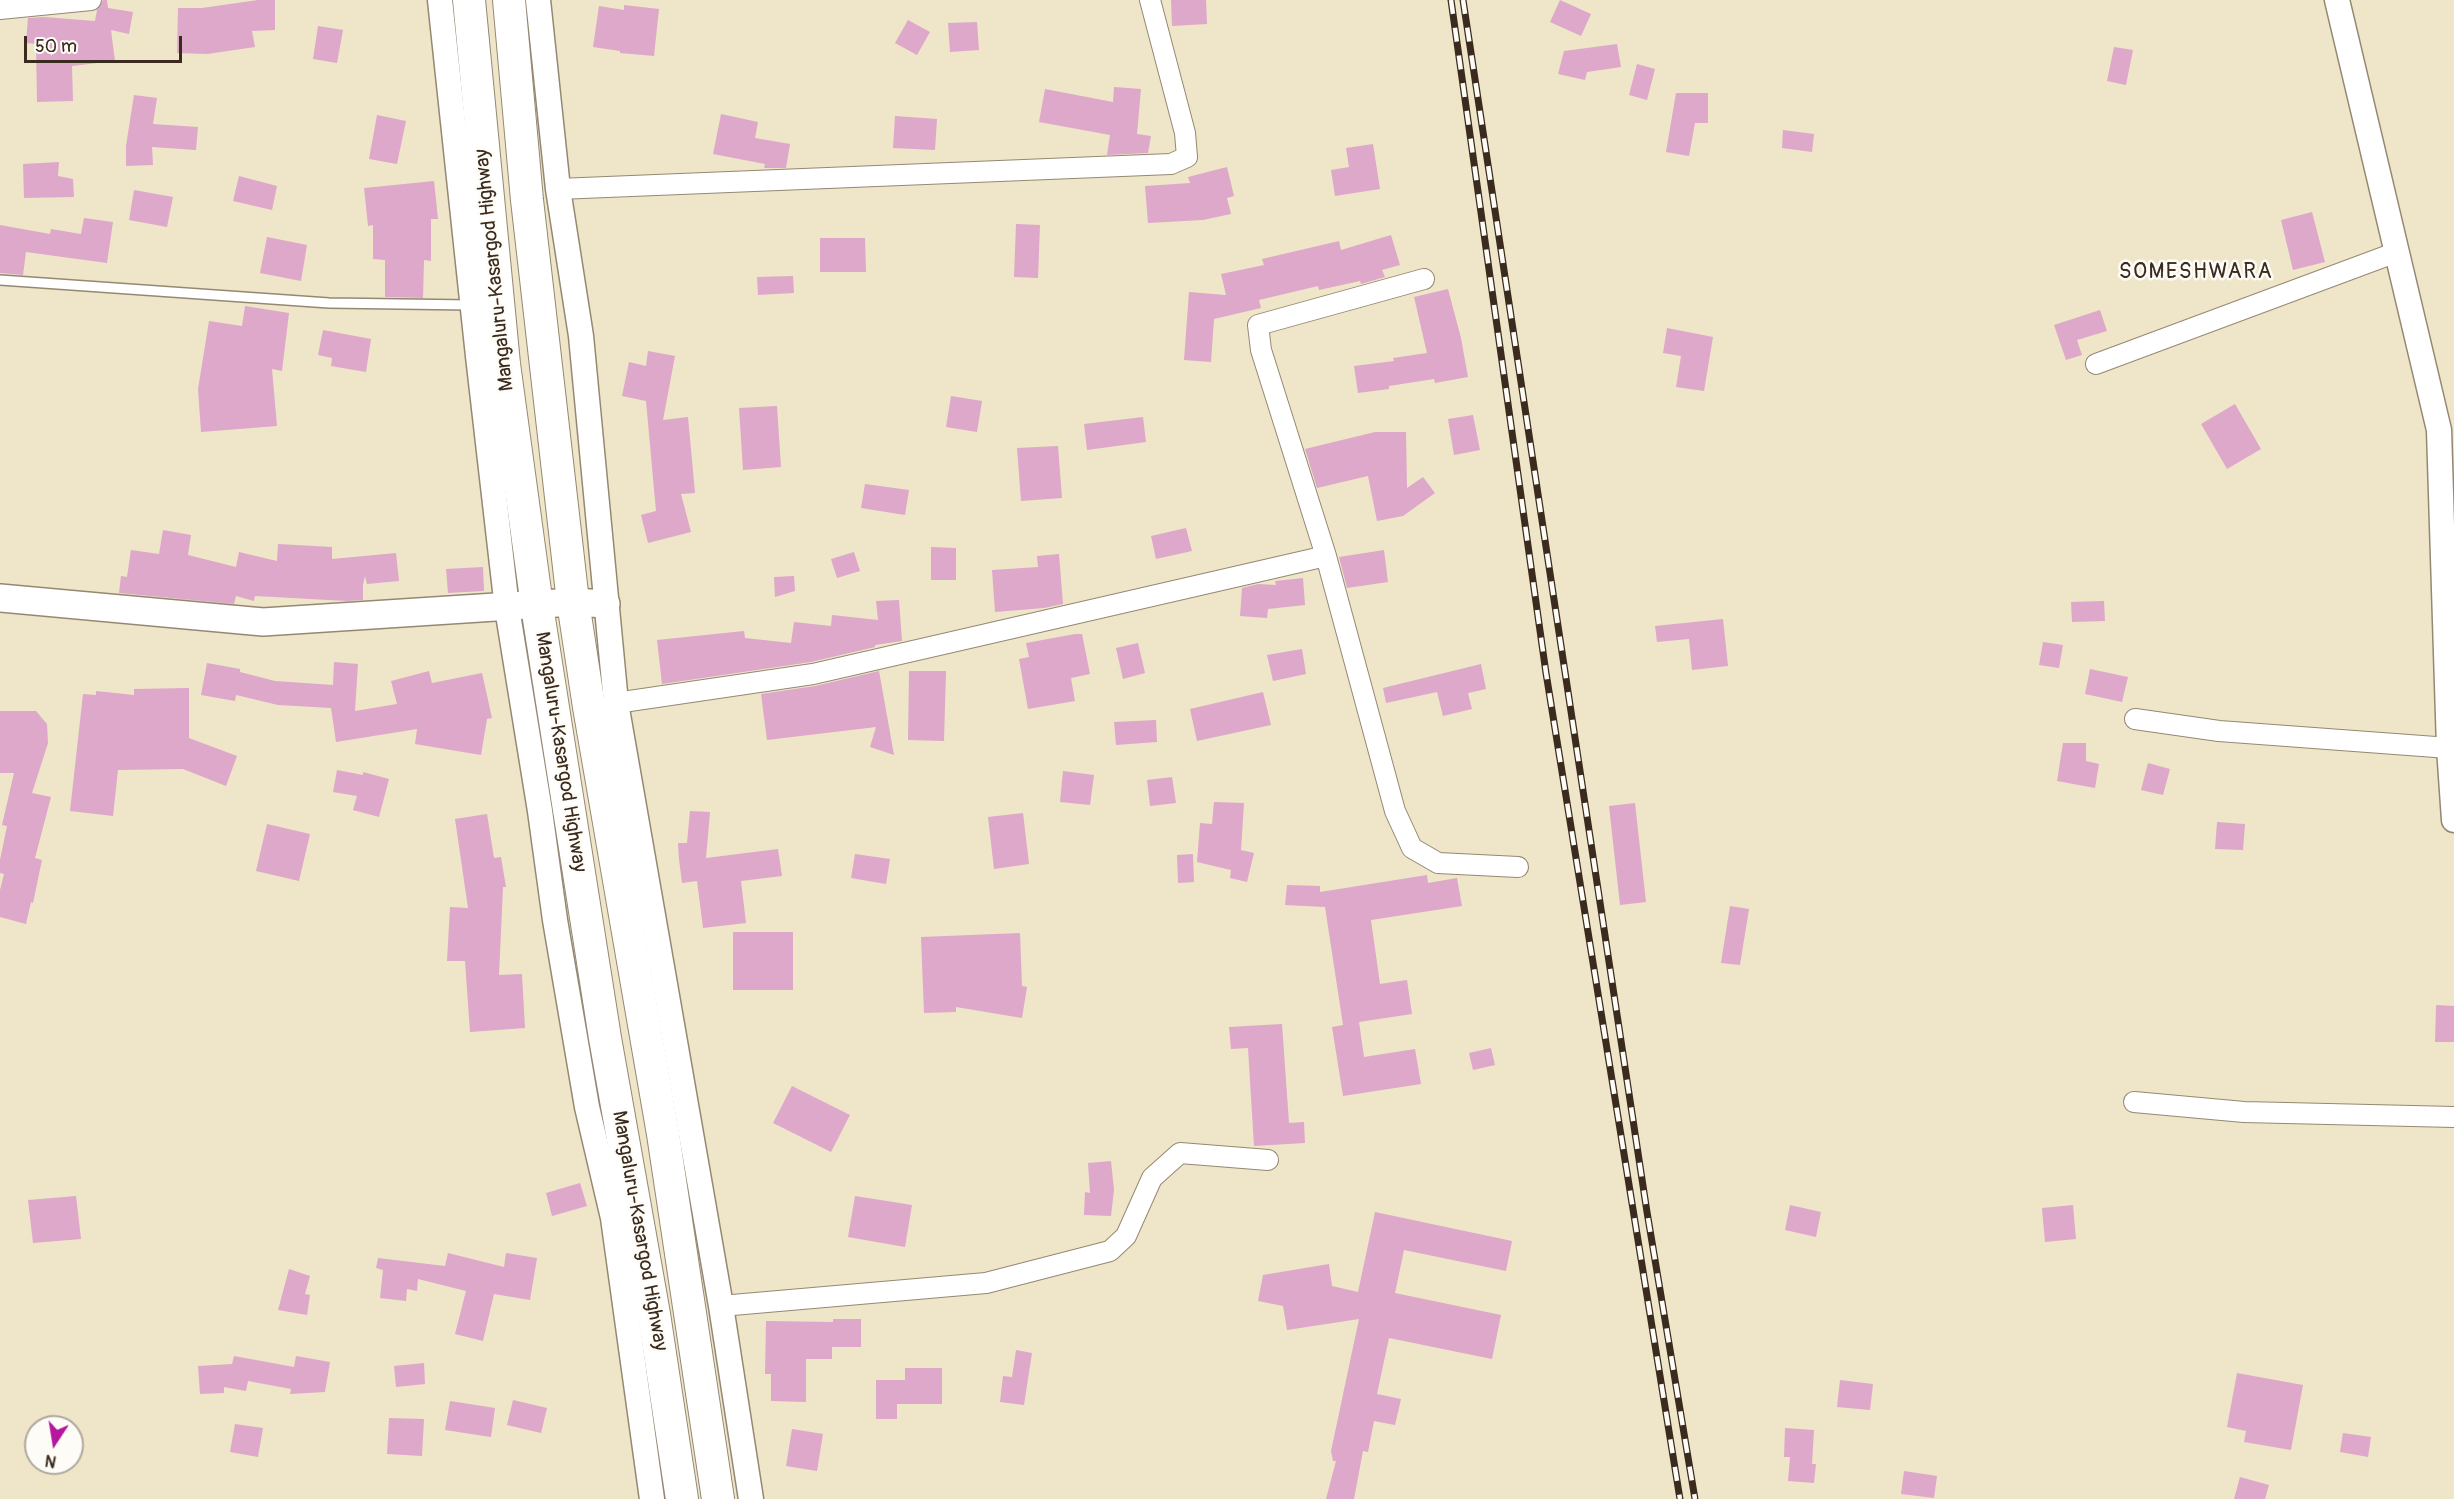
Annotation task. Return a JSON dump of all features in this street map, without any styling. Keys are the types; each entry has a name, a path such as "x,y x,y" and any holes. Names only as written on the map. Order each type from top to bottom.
{"highway":[{"name":"Mangaluru-Kasargod Highway","path":"469,0 504,364 522,607 603,1026 650,1291 682,1499"},
{"name":"Mangaluru-Kasargod Highway","path":"508,0 527,200 573,602 663,1134 718,1499"}],"main road":[{"path":"0,598 263,622 573,602 606,604"}],"street":[{"path":"0,9 91,0"},
{"path":"440,0 473,305 522,607 540,811 555,920 587,1107 613,1218 652,1499"},
{"path":"538,0 558,189 581,336 616,703 721,1306 751,1499"},
{"path":"558,189 1171,164 1187,157 1185,133 1150,0"},
{"path":"2337,0 2439,430 2449,748 2454,820"},
{"path":"2096,364 2397,252"},
{"path":"1424,279 1258,325 1261,350 1326,556 1395,811 1412,848 1438,863 1518,867"},
{"path":"616,703 813,674 1326,556"},
{"path":"2135,718 2219,731 2449,748"},
{"path":"2134,1102 2244,1112 2454,1117"},
{"path":"721,1306 986,1283 1110,1251 1126,1236 1152,1178 1180,1153 1268,1160"}],"lane":[{"path":"0,280 329,303 473,305"}],"building":[{"path":"103,0 107,0 108,8 133,12 129,34 111,30 115,61 72,66 73,101 37,102 36,44 26,43 28,18 95,21 97,10"},
{"path":"258,0 275,0 275,30 252,31 255,47 207,54 177,53 178,8 202,8"},
{"path":"1171,0 1206,0 1207,24 1172,26"},
{"path":"1560,0 1591,14 1581,36 1550,22"},
{"path":"624,5 659,9 654,56 620,53 620,51 593,47 599,6 624,10"},
{"path":"908,20 930,32 917,55 895,43"},
{"path":"977,22 979,50 950,52 948,23"},
{"path":"318,26 343,30 337,63 313,59"},
{"path":"1617,44 1621,67 1587,72 1585,80 1558,74 1564,51"},
{"path":"2114,47 2133,50 2126,85 2107,81"},
{"path":"1637,64 1655,69 1647,100 1629,95"},
{"path":"1114,87 1141,89 1137,134 1151,136 1148,153 1107,155 1110,135 1039,122 1045,89 1113,102"},
{"path":"1676,93 1708,93 1708,123 1695,123 1689,156 1666,152"},
{"path":"134,95 157,98 153,124 198,127 196,150 152,147 153,165 126,166 126,146"},
{"path":"721,114 758,122 755,138 790,144 786,168 764,168 765,164 713,154"},
{"path":"377,115 406,121 397,164 369,159"},
{"path":"895,116 937,119 935,150 893,148"},
{"path":"1783,130 1814,134 1812,152 1782,148"},
{"path":"1373,144 1380,189 1335,196 1331,170 1349,167 1346,148"},
{"path":"59,162 58,176 73,179 74,197 24,198 23,164"},
{"path":"1227,167 1234,196 1227,198 1231,214 1203,220 1148,223 1145,186 1190,183 1188,177"},
{"path":"239,176 277,186 272,210 233,201"},
{"path":"434,181 438,219 431,219 431,261 424,260 423,298 385,297 385,260 373,259 373,225 368,226 364,188"},
{"path":"134,190 173,197 167,227 129,220"},
{"path":"2312,212 2325,262 2293,270 2281,220"},
{"path":"84,218 113,222 107,263 26,252 23,275 0,273 0,225 50,234 51,229 81,234"},
{"path":"1016,224 1040,225 1038,278 1014,277"},
{"path":"1391,235 1400,265 1382,270 1385,277 1361,284 1360,281 1319,290 1318,286 1259,300 1261,308 1214,319 1211,362 1184,360 1189,292 1226,295 1221,274 1264,265 1262,259 1339,241 1341,250"},
{"path":"267,237 307,245 301,281 260,273"},
{"path":"820,238 865,238 866,272 820,272"},
{"path":"793,276 794,293 758,295 757,277"},
{"path":"1448,289 1461,338 1468,377 1435,383 1434,379 1358,393 1354,366 1394,361 1393,358 1427,353 1414,297"},
{"path":"245,306 289,313 282,371 272,369 277,426 201,432 198,389 209,321 242,326"},
{"path":"2100,310 2107,331 2077,340 2082,355 2066,360 2054,325"},
{"path":"1667,328 1713,337 1704,391 1676,387 1681,356 1663,353"},
{"path":"323,330 371,339 366,372 331,366 332,358 318,355"},
{"path":"648,351 675,356 663,420 688,417 695,493 681,494 691,532 648,543 641,515 656,511 646,401 622,396 629,362 646,366"},
{"path":"951,396 982,401 977,432 946,427"},
{"path":"2235,404 2261,449 2227,469 2201,424"},
{"path":"777,406 781,467 743,470 739,408"},
{"path":"1473,415 1480,450 1454,455 1448,419"},
{"path":"1143,417 1146,442 1087,450 1084,424"},
{"path":"1375,432 1406,432 1407,488 1423,477 1435,493 1403,516 1377,521 1368,476 1317,488 1305,449"},
{"path":"1058,446 1062,498 1021,501 1017,448"},
{"path":"865,484 909,490 905,515 861,508"},
{"path":"1186,528 1192,551 1156,559 1151,536"},
{"path":"163,530 191,535 188,555 236,567 239,552 277,561 278,544 332,547 332,559 396,553 399,581 367,584 365,576 363,600 347,601 255,596 254,601 236,596 234,604 119,593 121,576 127,577 131,550 159,554"},
{"path":"931,547 956,548 956,580 931,580"},
{"path":"1384,550 1388,582 1347,588 1339,557"},
{"path":"854,552 860,571 837,578 831,559"},
{"path":"1059,554 1063,604 995,612 992,570 1038,567 1037,556"},
{"path":"483,567 484,591 448,593 446,569"},
{"path":"794,576 795,591 775,597 774,577"},
{"path":"1303,578 1305,605 1268,609 1267,618 1240,616 1242,588 1258,584 1276,585 1275,581"},
{"path":"899,600 902,641 875,645 875,647 811,662 662,684 657,640 744,631 745,638 791,643 794,622 831,626 832,615 878,620 876,601"},
{"path":"2104,601 2105,621 2072,622 2071,602"},
{"path":"1723,619 1728,666 1692,670 1689,639 1657,642 1655,626"},
{"path":"1082,634 1090,674 1071,678 1075,701 1028,709 1019,659 1029,657 1026,643"},
{"path":"2043,642 2063,645 2059,668 2039,665"},
{"path":"1138,643 1145,673 1123,679 1116,648"},
{"path":"1302,649 1306,674 1273,681 1267,655"},
{"path":"334,662 358,664 355,711 397,704 391,681 429,671 432,683 482,673 492,718 487,719 481,755 415,744 417,729 336,742 331,708 278,705 236,695 235,701 201,695 207,663 240,669 240,672 275,681 333,685"},
{"path":"1481,664 1486,689 1468,693 1472,709 1443,716 1437,692 1386,703 1383,688"},
{"path":"2090,669 2128,677 2122,702 2085,694"},
{"path":"879,671 894,755 870,747 876,727 767,740 761,694 815,686"},
{"path":"909,671 946,671 944,741 908,740"},
{"path":"189,688 189,738 237,756 226,786 183,769 118,770 113,816 70,811 83,694 96,695 96,691 134,695 134,689"},
{"path":"1263,692 1271,725 1197,741 1190,709"},
{"path":"0,711 36,711 47,724 48,743 32,793 51,797 35,858 42,860 26,924 0,917 0,890 4,874 0,873 0,860 7,826 2,825 14,773 0,773"},
{"path":"1156,720 1157,742 1116,745 1114,722"},
{"path":"2063,743 2086,743 2086,761 2099,764 2095,788 2057,781"},
{"path":"2148,763 2170,769 2163,795 2141,790"},
{"path":"337,770 363,775 363,772 389,779 379,817 353,810 357,796 333,792"},
{"path":"1063,771 1094,775 1090,805 1060,802"},
{"path":"1172,777 1176,803 1150,806 1147,780"},
{"path":"1214,802 1244,803 1241,850 1254,853 1247,882 1230,878 1231,870 1197,862 1200,823 1212,824"},
{"path":"1635,803 1646,902 1620,905 1609,806"},
{"path":"690,811 710,812 706,858 778,849 782,876 741,881 746,923 703,928 697,881 682,883 679,859 678,843 687,843"},
{"path":"1023,813 1029,864 994,869 988,817"},
{"path":"487,814 494,858 501,857 506,887 503,887 499,975 522,974 525,1028 470,1032 465,961 447,961 450,907 468,908 455,819"},
{"path":"2217,822 2245,824 2243,850 2215,849"},
{"path":"267,824 310,834 299,881 256,871"},
{"path":"855,854 890,859 886,884 851,878"},
{"path":"1193,854 1194,882 1178,883 1177,855"},
{"path":"1427,875 1428,883 1457,878 1462,906 1371,920 1380,984 1407,980 1412,1014 1359,1022 1364,1057 1415,1049 1421,1084 1343,1096 1332,1027 1343,1025 1325,907 1285,905 1287,885 1320,886 1320,892"},
{"path":"1730,906 1749,909 1740,965 1721,963"},
{"path":"733,932 793,932 793,990 733,990"},
{"path":"1020,933 1022,986 1027,987 1022,1018 956,1007 956,1012 924,1013 921,937"},
{"path":"2436,1005 2454,1006 2454,1042 2435,1042"},
{"path":"1282,1024 1289,1123 1304,1122 1305,1143 1254,1146 1248,1048 1231,1049 1229,1027"},
{"path":"1491,1048 1495,1065 1473,1070 1469,1053"},
{"path":"792,1086 850,1115 831,1152 773,1123"},
{"path":"1111,1161 1114,1190 1111,1216 1084,1215 1085,1192 1090,1193 1088,1163"},
{"path":"580,1183 587,1206 552,1216 546,1193"},
{"path":"76,1196 81,1239 33,1243 28,1200"},
{"path":"855,1196 912,1205 905,1247 848,1237"},
{"path":"1790,1205 1821,1212 1816,1237 1785,1230"},
{"path":"2073,1205 2076,1239 2045,1242 2042,1208"},
{"path":"1375,1212 1512,1241 1506,1271 1404,1250 1395,1293 1501,1315 1492,1359 1389,1338 1377,1394 1401,1399 1395,1425 1374,1421 1368,1452 1363,1451 1354,1499 1326,1499 1336,1461 1333,1461 1331,1451 1359,1319 1287,1330 1283,1306 1258,1301 1263,1275 1329,1264 1332,1286 1358,1292"},
{"path":"448,1253 504,1267 506,1253 537,1258 530,1300 494,1294 483,1341 455,1334 466,1291 418,1279 417,1291 407,1289 406,1301 380,1298 383,1270 376,1268 378,1258 445,1266"},
{"path":"289,1269 310,1276 305,1294 310,1295 307,1315 278,1310"},
{"path":"833,1319 861,1319 861,1347 832,1347 832,1359 806,1359 806,1402 771,1401 771,1374 765,1374 766,1321 833,1322"},
{"path":"1016,1350 1032,1353 1024,1405 1000,1402 1003,1376 1012,1377"},
{"path":"234,1356 294,1367 296,1356 330,1362 325,1392 290,1394 291,1389 248,1381 246,1391 224,1387 224,1393 200,1394 198,1366 232,1364"},
{"path":"424,1363 425,1384 396,1387 394,1366"},
{"path":"905,1368 942,1368 942,1404 897,1404 897,1419 876,1419 876,1380 905,1380"},
{"path":"2237,1373 2303,1385 2291,1450 2244,1442 2246,1431 2227,1427"},
{"path":"1840,1380 1873,1384 1870,1410 1837,1407"},
{"path":"513,1400 547,1408 541,1433 507,1425"},
{"path":"450,1401 495,1408 491,1437 445,1430"},
{"path":"389,1418 424,1419 422,1456 387,1454"},
{"path":"235,1424 263,1428 258,1457 230,1452"},
{"path":"1785,1428 1814,1430 1812,1464 1816,1464 1814,1483 1788,1481 1790,1457 1784,1457"},
{"path":"792,1429 823,1434 817,1471 786,1466"},
{"path":"2343,1433 2371,1437 2368,1457 2340,1452"},
{"path":"1904,1471 1937,1476 1934,1498 1901,1494"},
{"path":"2240,1477 2269,1485 2265,1499 2234,1499"}],"railway":[{"path":"1451,0 1546,673 1680,1499"},
{"path":"1463,0 1647,1212 1695,1499"}],"district":[{"name":"SOMESHWARA","path":"2196,272"}]}
